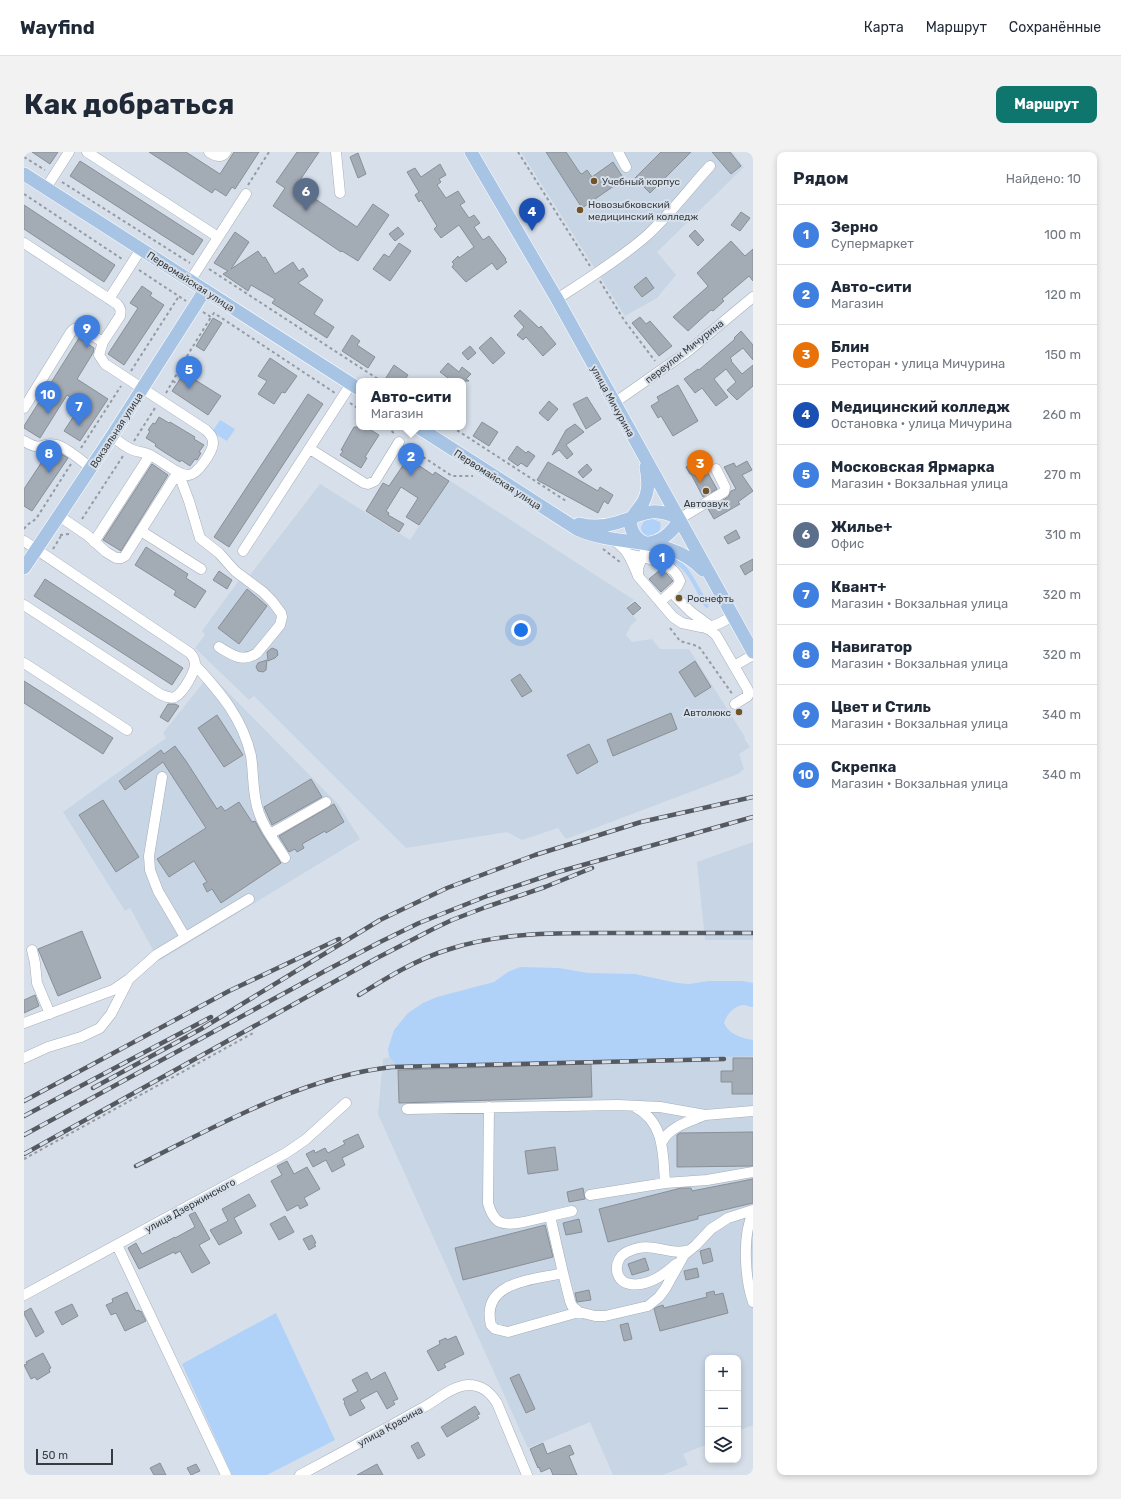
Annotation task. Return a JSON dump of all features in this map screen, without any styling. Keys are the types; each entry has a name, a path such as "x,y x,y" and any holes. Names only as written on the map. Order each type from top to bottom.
{"main road":[{"name":"улица Мичурина","path":"471,152 557,299 645,460 753,652"},
{"name":"Первомайская улица","path":"24,174 355,386"},
{"name":"Вокзальная улица","path":"24,568 42,553 56,532 59,516 205,290"},
{"name":"Первомайская улица","path":"423,430 558,518 584,532 612,539 648,543 669,548 685,555 699,566 715,584"},
{"path":"645,460 648,478 648,491 630,523 632,531 637,537 648,543 657,541 673,530 679,519"},
{"name":"Первомайская улица","path":"558,518 581,525 591,526 607,526 648,512 658,512 671,515 679,519"}],"street":[{"path":"46,188 69,152"},
{"path":"87,152 218,237"},
{"path":"209,152 218,157 222,156 226,152"},
{"path":"336,152 340,193"},
{"path":"618,152 626,167"},
{"path":"557,299 595,274 644,238 661,222 710,166"},
{"path":"190,280 246,194"},
{"path":"24,243 118,304 121,312 120,316 103,342 99,351 102,361 142,389 163,396 211,435 213,448 199,470 189,476 178,472 150,454 129,448 112,436"},
{"path":"109,299 141,249"},
{"name":"переулок Мичурина","path":"614,403 687,352 753,297"},
{"path":"24,408 74,329 83,330 103,342"},
{"path":"243,552 342,398 355,386"},
{"path":"310,449 364,483 368,484 375,481 399,440"},
{"path":"24,441 36,447 55,445 91,468"},
{"path":"94,542 150,454"},
{"path":"679,519 724,492 725,487 716,469"},
{"path":"59,516 106,552 116,558 121,558 125,556 178,472"},
{"path":"178,472 189,501 200,538 219,553 235,571 268,596 281,613 282,618 280,625 257,653 252,656 246,658 235,657 219,647"},
{"path":"591,526 622,546 629,554 638,576 678,621 686,624 712,628 733,616"},
{"path":"141,531 200,569"},
{"path":"24,541 190,652 195,659 194,673 180,693 175,697 167,697 160,694 24,606"},
{"path":"638,576 638,568 648,543"},
{"path":"629,554 664,564 670,567 678,577 680,581 677,586 660,602"},
{"path":"672,592 691,612 712,628 749,692 748,696 735,704"},
{"path":"734,666 753,655"},
{"path":"24,662 127,730"},
{"path":"195,665 221,693 241,728 251,756 258,813 285,858"},
{"path":"162,776 149,856 150,870 158,891 186,937"},
{"path":"270,834 326,802"},
{"path":"24,1023 103,995 113,990 129,979 150,960 249,899"},
{"path":"32,950 39,990 50,1014"},
{"path":"24,1058 53,1044 86,1035 100,1028 111,1014 129,979"},
{"name":"улица Дзержинского","path":"24,1295 286,1152 305,1140 346,1102"},
{"path":"634,1106 643,1110 660,1135 662,1142 665,1183"},
{"path":"407,1109 634,1106 660,1107 705,1115 753,1111"},
{"path":"489,1108 488,1203 491,1211 499,1222 513,1224 572,1211"},
{"path":"662,1142 671,1130 705,1115"},
{"path":"590,1195 665,1183 707,1180 753,1172"},
{"path":"690,1250 677,1252 651,1246 641,1247 627,1252 622,1255 617,1262 620,1279 623,1282 634,1285 656,1278 680,1261 719,1223 728,1218 753,1210"},
{"path":"753,1213 749,1226 746,1263 749,1287 753,1302"},
{"path":"550,1216 570,1301 572,1306 579,1312 595,1316 605,1316 648,1306 659,1297 665,1289 680,1261"},
{"path":"117,1245 226,1475"},
{"path":"563,1273 512,1284 503,1289 496,1295 492,1302 489,1311 491,1325 495,1329 508,1332 579,1312"},
{"name":"улица Красина","path":"300,1475 427,1406 456,1388 467,1385 481,1387 487,1390 497,1403 527,1475"}],"path":[{"path":"246,194 247,188 269,152"},
{"path":"518,152 624,320 655,361"},
{"path":"24,194 211,317"},
{"path":"24,529 36,519 179,296"},
{"path":"42,553 56,532 73,533 173,381 214,313 356,407"},
{"path":"173,381 177,384"},
{"path":"163,396 172,397"},
{"path":"390,430 399,440 452,476 477,476"},
{"path":"457,430 566,501"},
{"path":"603,548 622,564"},
{"path":"667,623 680,641 700,648 733,695 744,698"},
{"path":"24,1159 255,1032"}],"shaded area":[{"path":"521,152 732,152 744,167 657,252 676,275 657,298 625,316"},
{"path":"220,420 235,429 227,441 212,432"},
{"path":"449,480 634,600 626,607 637,620 631,625 626,635 632,642 652,639 660,649 689,649 750,747 739,754 744,769 738,774 566,839 558,828 522,840 507,832 406,848 254,696 249,700 195,648 205,635 202,631 245,572 250,575 320,484 410,540"},
{"path":"652,519 660,522 661,525 658,532 647,536 642,532 641,527 644,521"},
{"path":"657,552 678,560 687,568 695,579 709,607 705,607 689,577 680,567 654,557 653,555"},
{"path":"210,674 338,804 360,839 159,961 130,908 125,911 63,812 166,738 163,733"},
{"path":"753,842 753,940 705,940 697,862"},
{"path":"520,967 559,968 588,973 635,974 677,983 689,984 709,981 742,981 753,983 753,1007 743,1005 737,1007 729,1014 724,1023 732,1033 740,1037 753,1040 753,1056 396,1065 389,1056 388,1049 394,1030 408,1013 423,1003 437,997 494,982 508,972"},
{"path":"753,1045 753,1425 741,1430 741,1355 705,1355 705,1445 683,1454 688,1465 663,1475 613,1475 590,1422 528,1448 378,1114 383,1059 401,1054"},
{"path":"276,1313 335,1440 267,1475 232,1475 182,1364"}],"building":[{"path":"32,152 58,152 50,164"},
{"path":"149,152 186,152 220,174 234,152 259,152 235,189 232,187 226,196 215,189 212,193"},
{"path":"297,152 319,152 296,186 357,227 373,204 389,215 358,261 342,251 341,252 273,206 285,188 276,182"},
{"name":"Учебный корпус","path":"546,152 566,152 580,173 582,174 587,170 592,177 613,162 624,179 582,208"},
{"path":"661,152 691,152 650,193 635,178"},
{"path":"712,152 730,152 741,166 731,174"},
{"path":"358,153 366,174 358,178 350,157"},
{"path":"80,161 203,240 193,255 70,176"},
{"path":"440,164 446,175 439,179 441,182 437,185 446,198 458,191 465,202 460,205 469,218 474,215 480,223 474,227 483,240 489,236 507,262 497,270 492,263 466,282 452,267 454,264 452,262 458,256 459,258 474,247 459,225 441,238 434,229 437,226 421,200 419,202 415,195 419,192 407,172 415,168 421,177"},
{"path":"24,205 115,265 104,282 24,229"},
{"path":"741,212 750,218 740,231 731,225"},
{"path":"398,227 404,234 395,241 389,234"},
{"path":"695,230 704,240 698,246 689,236"},
{"path":"235,232 249,242 231,269 258,251 263,258 265,257 275,274 293,262 299,271 303,268 308,276 298,283 323,300 314,314 334,327 327,338 272,303 275,299 251,285 248,291 223,274 228,271 214,263"},
{"path":"731,241 745,256 753,249 753,281 749,276 722,299 724,301 713,311 711,310 688,331 673,317 708,286 697,273"},
{"path":"399,243 411,251 390,281 373,269 384,254 389,257"},
{"path":"646,277 654,288 642,297 634,287"},
{"path":"142,286 152,293 150,296 164,305 124,365 108,354 138,308 130,303"},
{"path":"520,310 539,328 541,326 556,344 543,356 526,337 523,340 517,335 524,327 514,316"},
{"path":"640,317 646,324 650,321 672,346 659,356 632,323"},
{"path":"213,318 222,323 204,351 196,346"},
{"path":"741,331 753,345 753,360 743,348 730,358 742,374 753,365 753,386 737,400 727,390 736,382 726,369 714,379 728,397 716,406 702,388 695,393 684,379 698,369 699,370 735,339 734,338"},
{"path":"352,335 360,341 357,345 375,357 368,368 342,351"},
{"path":"491,337 505,353 493,364 479,348"},
{"path":"79,338 94,348 93,353 77,379 108,399 80,441 64,431 81,405 67,395 40,438 24,428 24,426"},
{"path":"470,346 476,353 468,360 462,353"},
{"path":"270,358 297,376 285,393 282,392 274,404 258,394 267,381 258,376"},
{"path":"448,363 459,372 462,367 471,374 466,379 448,378 440,372"},
{"path":"394,365 408,375 406,378 386,378"},
{"path":"184,373 221,396 208,415 172,391"},
{"path":"678,385 698,421 673,436 661,416 658,418 651,406 659,401 657,397"},
{"path":"308,394 323,404 229,547 214,537"},
{"path":"587,397 601,419 586,429 573,404"},
{"path":"549,401 558,409 548,421 539,413"},
{"path":"159,417 195,437 194,439 204,445 199,452 201,453 197,460 195,459 190,466 181,460 180,462 164,452 155,446 156,444 146,438 150,431 148,430 153,423 155,424"},
{"path":"482,422 498,432 489,446 473,436"},
{"path":"575,424 584,432 566,445 573,454 567,459 559,450 552,455 566,430"},
{"path":"354,427 356,427 356,430 371,430 379,435 365,457 367,458 361,468 340,455 343,451 341,450"},
{"path":"517,446 526,453 528,451 535,456 527,467 521,463 518,466 508,459"},
{"path":"49,451 58,452 68,458 32,511 24,506 24,489"},
{"path":"408,458 433,475 435,472 449,481 419,525 406,517 418,498 401,487 386,511 389,513 388,515 404,524 399,532 366,511 383,483 389,486"},
{"path":"700,459 717,489 703,497 686,467"},
{"path":"747,461 752,470 742,475 753,491 738,502 740,504 714,519 708,509 728,497 731,491 736,489 724,467 734,463 736,467"},
{"path":"548,462 598,491 600,487 613,495 608,504 604,501 598,513 537,480"},
{"path":"152,464 168,475 121,551 103,540"},
{"path":"587,464 592,470 583,478 578,472"},
{"path":"736,530 740,538 728,544 724,537"},
{"path":"146,547 188,574 186,578 206,591 195,608 174,595 176,591 135,565"},
{"path":"753,559 753,570 745,575 740,566"},
{"path":"660,570 667,574 673,581 661,592 649,579"},
{"path":"219,571 232,580 227,589 213,580"},
{"path":"45,579 183,668 172,685 34,596"},
{"path":"247,589 267,606 239,644 218,628"},
{"path":"635,602 641,608 633,615 627,608"},
{"path":"272,648 277,650 278,655 268,661 267,652"},
{"path":"267,660 266,670 263,672 258,671 256,667 258,663"},
{"path":"695,661 711,687 695,697 679,672"},
{"path":"520,674 532,691 522,697 511,680"},
{"path":"24,681 113,738 103,754 24,703"},
{"path":"168,704 175,704 179,706 168,722 160,717"},
{"path":"671,713 677,729 613,756 607,740"},
{"path":"217,715 243,755 224,767 198,728"},
{"path":"589,744 598,762 577,774 567,755"},
{"path":"175,746 217,809 221,806 225,811 239,802 252,822 255,821 281,863 221,903 212,889 207,892 203,884 207,882 194,861 169,877 157,859 206,828 163,762 125,790 119,781 161,750 164,754"},
{"path":"311,779 322,797 272,825 264,807"},
{"path":"103,800 139,857 116,872 79,815"},
{"path":"334,804 344,822 326,833 325,831 302,844 304,848 297,852 295,849 289,852 279,836"},
{"path":"82,931 101,978 58,996 38,949"},
{"path":"35,995 39,1006 24,1013 24,1000"},
{"path":"733,1058 753,1058 753,1094 732,1094 732,1082 721,1082 721,1071 733,1071"},
{"path":"591,1064 592,1097 399,1103 398,1070"},
{"path":"753,1132 753,1166 677,1167 677,1135 680,1133"},
{"path":"358,1134 364,1147 342,1158 345,1165 332,1172 326,1160 313,1167 306,1154 314,1150 315,1153 325,1148 328,1153 345,1144 343,1141"},
{"path":"555,1147 558,1170 528,1174 525,1151"},
{"path":"287,1161 294,1174 307,1167 320,1189 304,1198 308,1205 300,1209 298,1205 287,1211 271,1181 282,1175 277,1166"},
{"path":"753,1179 753,1203 698,1216 698,1219 608,1242 599,1209 681,1188 691,1188 692,1191"},
{"path":"583,1188 585,1199 569,1202 567,1192"},
{"path":"249,1194 256,1206 234,1218 242,1233 219,1245 210,1230 228,1221 222,1209"},
{"path":"195,1212 210,1239 199,1245 210,1263 192,1273 180,1251 175,1254 174,1252 139,1269 128,1248 136,1243 142,1254 175,1238 195,1227 189,1215"},
{"path":"285,1216 294,1232 279,1240 270,1224"},
{"path":"579,1219 582,1232 566,1235 563,1223"},
{"path":"545,1225 553,1257 463,1280 455,1248"},
{"path":"312,1235 316,1246 309,1250 303,1239"},
{"path":"710,1248 713,1261 703,1264 700,1251"},
{"path":"645,1258 649,1270 632,1275 628,1264"},
{"path":"697,1268 699,1277 686,1280 684,1271"},
{"path":"589,1290 591,1300 577,1302 575,1293"},
{"path":"714,1291 715,1295 723,1293 728,1313 660,1331 654,1309 663,1305 664,1308 707,1297 706,1293"},
{"path":"127,1292 136,1311 141,1311 146,1321 125,1331 116,1313 111,1315 106,1305 113,1302 112,1299"},
{"path":"72,1304 78,1316 62,1325 55,1312"},
{"path":"31,1308 44,1332 36,1337 24,1314 24,1312"},
{"path":"628,1323 632,1339 624,1341 620,1325"},
{"path":"456,1336 464,1354 444,1364 446,1367 438,1371 427,1351 440,1344 439,1341 446,1338 447,1340"},
{"path":"43,1353 51,1368 49,1369 50,1372 37,1380 35,1377 31,1379 24,1365 27,1364 26,1362"},
{"path":"367,1372 371,1380 385,1372 398,1399 393,1401 395,1404 387,1409 377,1391 360,1400 365,1408 350,1416 343,1399 358,1391 352,1380"},
{"path":"519,1374 535,1409 526,1413 510,1378"},
{"path":"475,1406 480,1414 477,1415 479,1418 447,1437 441,1427"},
{"path":"418,1442 425,1455 418,1459 411,1446"},
{"path":"543,1443 547,1454 570,1445 574,1454 569,1456 577,1475 553,1475 550,1468 541,1472 530,1449"},
{"path":"160,1463 166,1475 154,1475 150,1468"},
{"path":"196,1464 200,1471 191,1475 187,1468"},
{"path":"377,1464 383,1475 357,1475"}],"railway":[{"path":"93,1088 201,1029 380,920 447,888 535,855 641,822 753,797"},
{"path":"24,1135 325,971 419,923 487,896 558,872 753,817"},
{"path":"24,1154 377,958 433,929 452,920 545,887 592,868"},
{"path":"359,995 414,963 450,949 489,939 509,936 590,933 753,933"},
{"path":"24,1101 229,991 339,939"},
{"path":"24,1116 211,1017"},
{"path":"136,1166 261,1105 293,1092 359,1072 392,1067 724,1059"}],"place":[{"name":"Учебный корпус","path":"594,181"},
{"name":"Новозыбковский медицинский колледж","path":"580,210"},
{"name":"Жилье+","path":"306,211"},
{"name":"Медицинский колледж","path":"532,231"},
{"name":"Цвет и Стиль","path":"87,348"},
{"name":"Московская Ярмарка","path":"189,389"},
{"name":"Скрепка","path":"48,414"},
{"name":"Квант+","path":"79,426"},
{"name":"Навигатор","path":"49,473"},
{"name":"Авто-сити","path":"411,476"},
{"name":"Блин","path":"700,483"},
{"name":"Автозвук","path":"706,491"},
{"name":"Зерно","path":"662,577"},
{"name":"Роснефть","path":"679,598"},
{"name":"Автолюкс","path":"739,712"}]}
